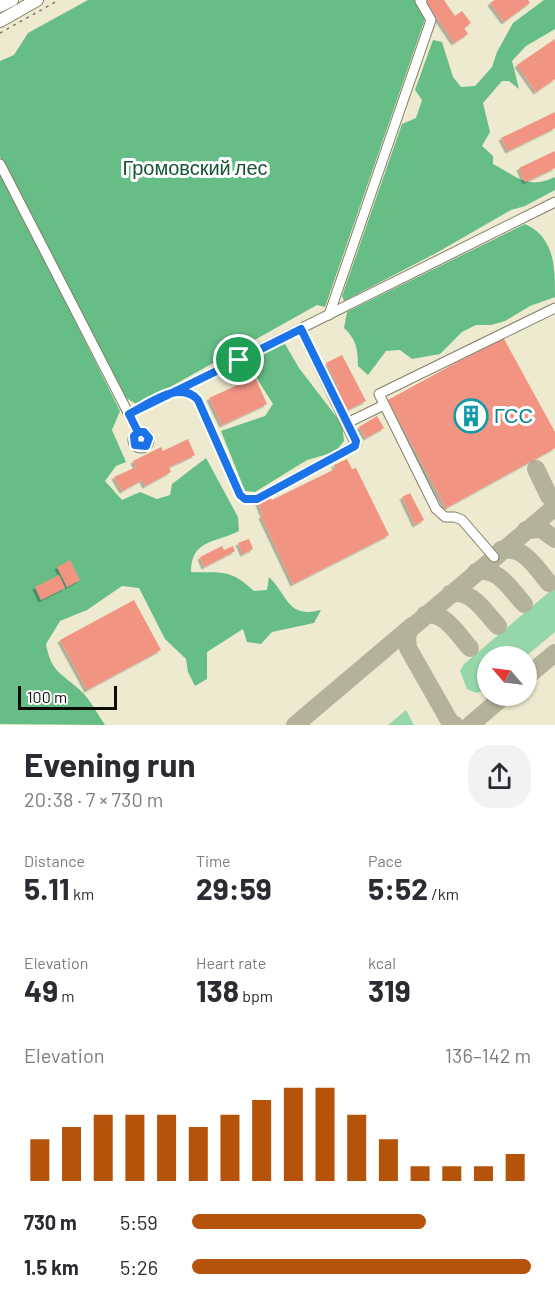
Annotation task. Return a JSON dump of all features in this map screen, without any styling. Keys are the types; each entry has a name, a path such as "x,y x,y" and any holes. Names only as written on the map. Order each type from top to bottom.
{"main road":[{"path":"0,6 12,0"},
{"path":"0,21 37,0"}],"lane":[{"path":"329,315 431,20 420,1 422,0"},
{"path":"0,164 138,432"},
{"path":"129,414 555,202"},
{"path":"494,556 462,520 440,515 379,394 555,308"},
{"path":"178,390 189,392 198,400 240,495 249,500 257,499 354,448 356,442 301,329"},
{"path":"347,423 384,405"}],"path":[{"path":"0,33 59,0"}],"green space":[{"name":"Громовский лес","path":"88,0 416,0 425,19 325,307 317,305 138,405 126,398 0,157 0,61 14,55 28,33"},
{"path":"544,0 555,0 555,29 526,46 512,61 519,89 509,81 502,81 483,103 490,132 482,146 493,156 493,164 523,180 537,182 555,177 555,190 525,206 511,210 438,252 344,301 342,296 402,124 416,118 422,100 415,90 433,40 442,42 453,77 461,87 475,86 492,67 497,52 513,23"},
{"path":"0,171 120,411 112,430 126,462 116,466 105,481 122,500 140,492 157,499 170,495 172,484 206,458 238,517 239,531 200,548 192,561 191,572 225,573 238,578 254,591 267,590 269,577 289,604 295,608 310,612 321,610 314,623 272,632 261,644 247,642 243,629 207,652 207,679 195,686 188,672 186,659 165,639 139,588 122,586 87,610 60,621 46,644 54,667 84,694 105,725 0,724"},
{"path":"525,224 535,230 548,245 555,275 555,297 530,306 505,321 491,325 476,325 462,332 440,354 412,359 400,350 386,351 368,375 358,366 355,345 344,328 347,312"},
{"path":"285,344 299,368 342,424 344,441 335,452 307,460 255,492 245,491 221,431 265,416 273,404 254,374 252,363 270,350"},
{"path":"555,587 555,632 537,647 485,646"},
{"path":"477,653 477,693 467,689 460,671 464,664"},
{"path":"406,710 414,725 388,725"}],"building":[{"path":"425,0 444,0 455,16 462,11 471,23 464,28 468,34 454,43"},
{"path":"495,0 528,0 530,3 504,22 490,3"},
{"path":"555,39 555,79 536,92 517,65"},
{"path":"555,112 555,128 508,151 501,138"},
{"path":"555,151 555,168 525,182 519,168"},
{"name":"ГСС","path":"503,337 555,432 555,448 446,508 388,400"},
{"path":"342,355 366,401 345,411 334,388 338,386 326,363"},
{"path":"255,377 267,404 222,425 209,398"},
{"path":"377,416 384,428 366,438 359,427"},
{"path":"188,439 195,455 169,467 171,472 145,486 142,480 122,491 114,477 136,467 133,461 161,447 163,451"},
{"path":"347,459 352,469 356,468 389,535 293,584 261,516 263,515 258,503 270,497 272,500 335,469 334,465"},
{"path":"410,493 424,520 415,525 402,497"},
{"path":"249,539 253,549 243,554 238,543"},
{"path":"222,546 224,550 233,546 235,551 204,567 200,557"},
{"path":"70,560 80,580 67,587 57,567"},
{"path":"59,575 65,588 41,600 35,587"},
{"path":"134,600 161,650 87,690 60,640"}],"taxiway":[{"path":"536,469 549,496 555,501"},
{"path":"455,725 450,722 408,648 407,637 410,629 555,507"},
{"path":"526,530 541,529 555,539"},
{"path":"501,550 517,551 523,554 549,583"},
{"path":"476,572 491,572 503,580 524,604"},
{"path":"450,594 465,594 477,602 498,626"},
{"path":"425,615 432,614 445,620 470,648"},
{"path":"295,725 412,626"},
{"path":"537,668 555,653"},
{"path":"470,725 492,706"}],"place":[{"name":"ГСС","path":"471,416"}],"route":[{"path":"239,360 129,414 138,432 133,439 135,445 146,446 149,438 146,433 138,432 129,414 178,390 189,392 198,400 240,495 245,499 257,499 355,446 356,441 301,329 239,360"}]}
